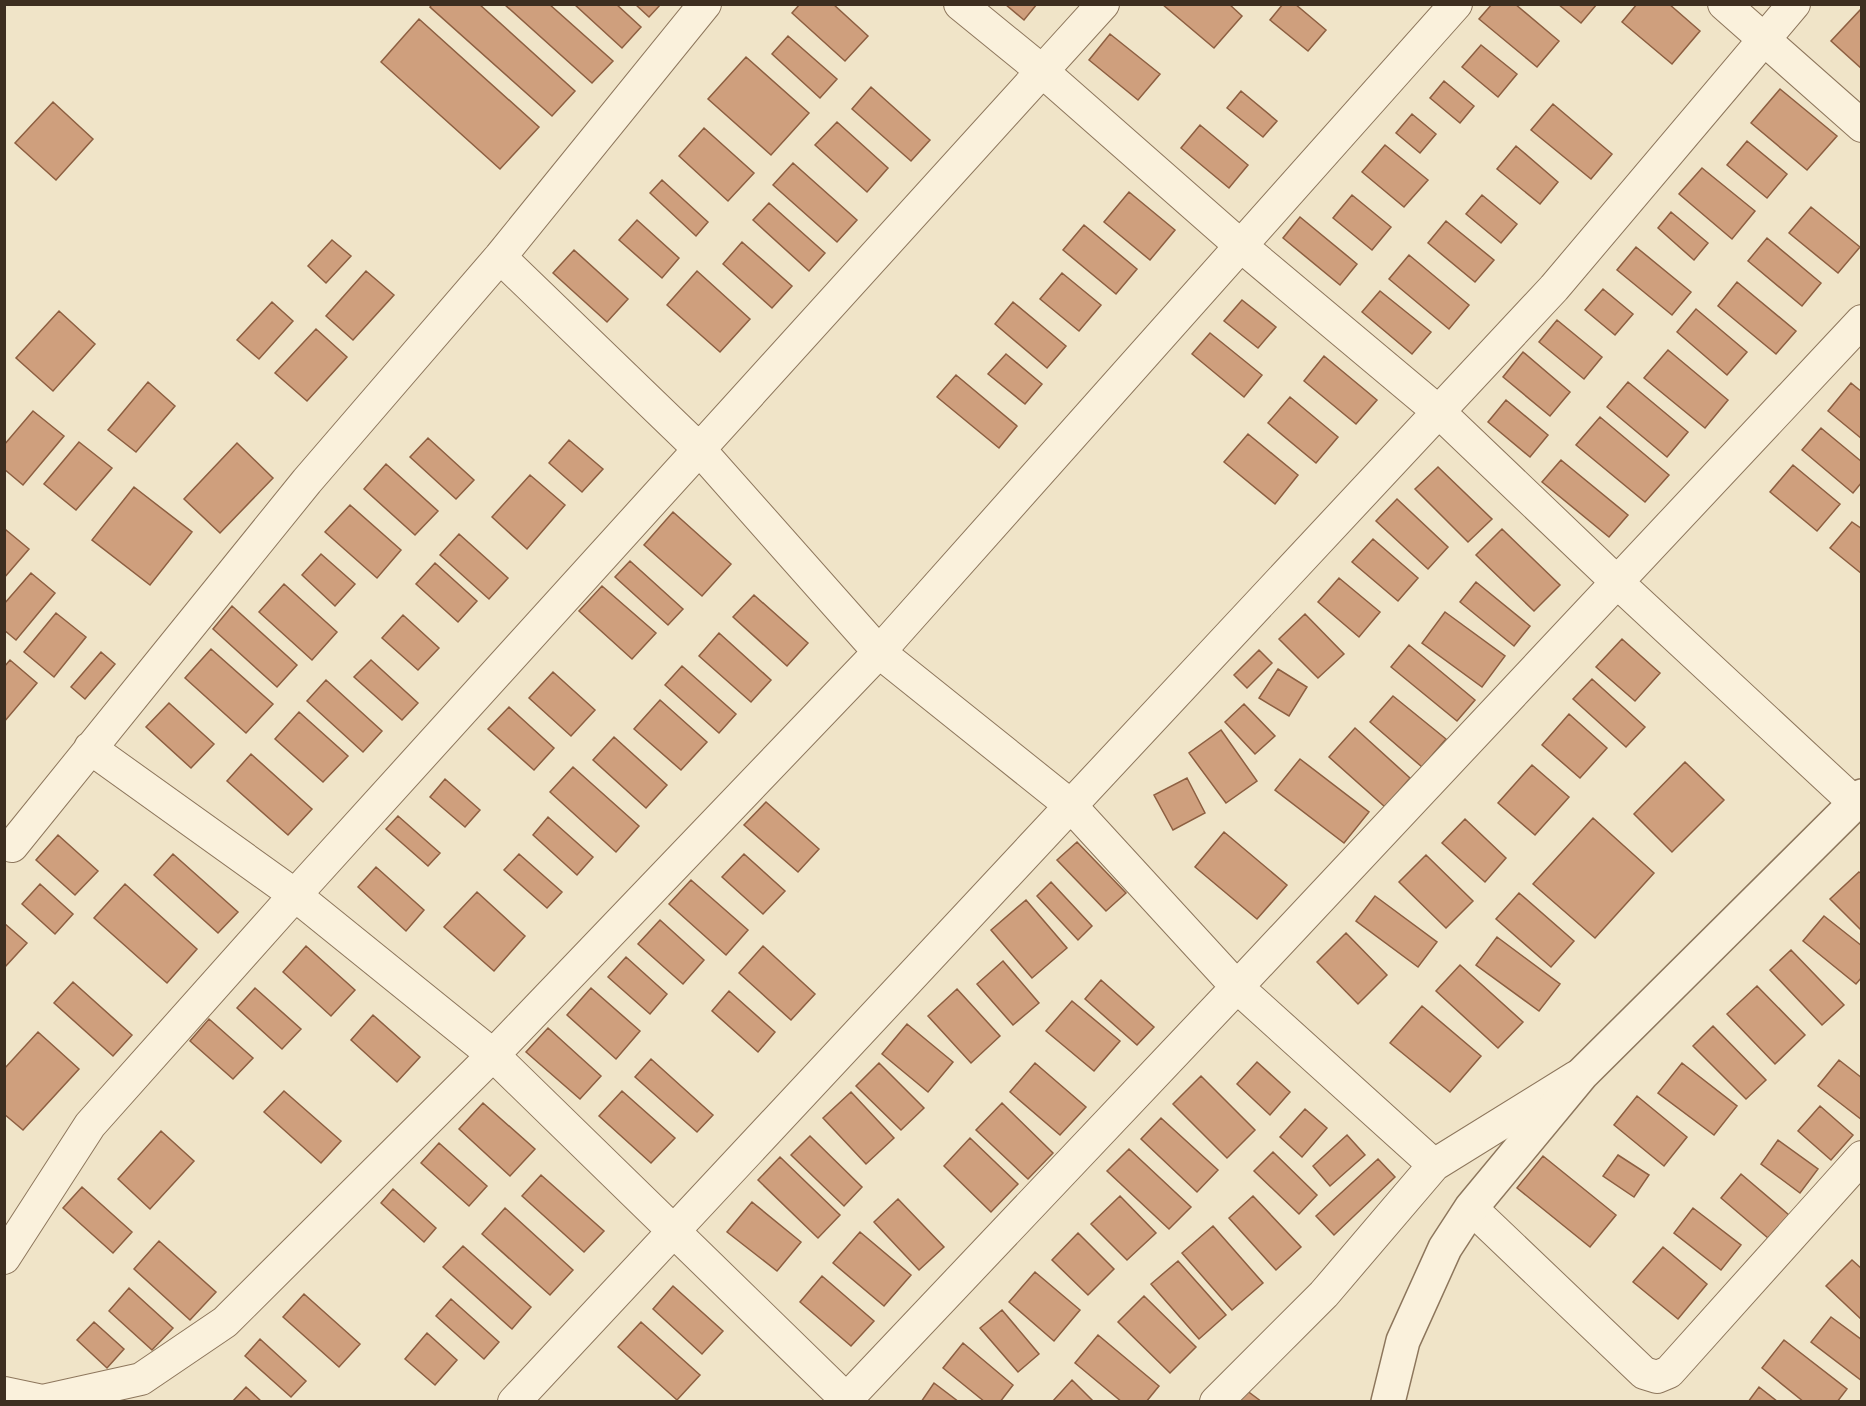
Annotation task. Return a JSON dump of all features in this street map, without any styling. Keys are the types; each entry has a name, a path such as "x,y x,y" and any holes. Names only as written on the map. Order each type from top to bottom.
{"street":[{"path":"12,846 307,481 500,257 705,4"},
{"path":"960,4 1042,71 1241,246 1439,412 1617,582 1858,800 1582,1074 1471,1208 1446,1248 1403,1341 1388,1401"},
{"path":"4,1258 90,1125 1103,4"},
{"path":"4,1393 42,1401 141,1379 225,1322 493,1055 879,652 1456,4"},
{"path":"1724,4 1862,126"},
{"path":"514,1401 1554,288 1794,4"},
{"path":"500,257 699,449 879,652 1070,805 1237,987 1434,1165"},
{"path":"90,748 296,895 493,1055 847,1401 1862,321"},
{"path":"1216,1401 1324,1294 1434,1165 1582,1074"},
{"path":"1471,1208 1644,1373 1657,1377 1669,1372 1862,1157"}],"building":[{"path":"432,4 479,4 575,91 552,116 430,7"},
{"path":"504,4 549,4 613,61 592,83"},
{"path":"574,4 616,4 641,27 622,48"},
{"path":"635,4 661,4 649,17"},
{"path":"800,4 833,4 868,36 845,61 792,13"},
{"path":"1005,4 1037,4 1024,20"},
{"path":"1162,4 1229,4 1242,16 1214,48"},
{"path":"1283,4 1295,4 1326,30 1308,51 1270,20"},
{"path":"1492,4 1515,4 1559,41 1537,67 1479,19"},
{"path":"1558,4 1597,4 1581,23"},
{"path":"1637,4 1669,4 1700,31 1672,64 1622,22"},
{"path":"1862,8 1862,69 1831,41"},
{"path":"419,19 539,127 500,169 381,62"},
{"path":"1110,34 1160,74 1138,100 1089,60"},
{"path":"788,36 837,79 820,98 772,54"},
{"path":"1481,45 1517,74 1498,97 1462,67"},
{"path":"746,57 809,113 771,155 708,99"},
{"path":"1444,81 1474,106 1460,123 1430,98"},
{"path":"871,87 930,140 911,161 852,109"},
{"path":"1780,89 1837,136 1807,170 1751,123"},
{"path":"1241,91 1277,121 1263,137 1227,108"},
{"path":"53,102 93,139 56,180 15,143"},
{"path":"1553,104 1612,154 1591,179 1531,130"},
{"path":"1412,114 1436,134 1420,153 1396,133"},
{"path":"837,122 888,168 867,192 815,145"},
{"path":"1200,125 1248,165 1229,188 1181,148"},
{"path":"704,128 754,173 728,201 679,156"},
{"path":"1747,141 1787,174 1767,198 1727,165"},
{"path":"1385,145 1428,180 1404,207 1362,172"},
{"path":"1516,146 1558,182 1540,204 1497,169"},
{"path":"793,163 857,220 837,242 773,185"},
{"path":"1702,168 1755,211 1732,239 1679,194"},
{"path":"662,180 708,222 696,236 650,193"},
{"path":"1129,192 1175,230 1150,260 1104,222"},
{"path":"1352,195 1391,227 1372,250 1333,218"},
{"path":"1482,195 1517,224 1501,243 1466,214"},
{"path":"769,203 825,253 809,271 753,220"},
{"path":"1811,207 1860,247 1838,273 1789,233"},
{"path":"1671,212 1708,243 1694,260 1658,228"},
{"path":"1300,217 1357,264 1340,285 1283,238"},
{"path":"637,220 679,258 662,278 619,240"},
{"path":"1446,221 1494,260 1475,282 1428,243"},
{"path":"1084,225 1137,269 1116,294 1063,250"},
{"path":"1767,238 1821,283 1802,306 1748,261"},
{"path":"332,240 351,256 326,283 308,266"},
{"path":"742,242 792,286 772,308 723,264"},
{"path":"1636,247 1691,292 1672,315 1617,270"},
{"path":"574,250 628,299 607,322 553,273"},
{"path":"1409,255 1469,305 1449,329 1389,279"},
{"path":"366,271 394,295 353,340 326,316"},
{"path":"697,271 750,319 720,352 667,305"},
{"path":"1062,273 1101,305 1079,331 1040,299"},
{"path":"1737,282 1796,331 1776,354 1718,306"},
{"path":"1603,289 1633,314 1615,335 1585,310"},
{"path":"1380,291 1431,332 1412,354 1362,312"},
{"path":"1242,300 1276,327 1258,348 1224,321"},
{"path":"272,302 293,321 259,359 237,340"},
{"path":"1013,302 1066,346 1047,368 995,324"},
{"path":"1696,309 1747,352 1727,375 1677,332"},
{"path":"59,311 95,344 53,391 16,358"},
{"path":"1557,320 1602,357 1584,379 1539,342"},
{"path":"316,329 347,357 307,401 275,373"},
{"path":"1210,333 1262,375 1244,397 1192,354"},
{"path":"1668,350 1728,400 1705,428 1644,378"},
{"path":"1523,352 1570,392 1550,416 1503,377"},
{"path":"1006,354 1042,384 1025,404 988,374"},
{"path":"1324,356 1377,400 1356,424 1304,381"},
{"path":"956,375 1017,426 999,448 937,397"},
{"path":"148,382 175,406 136,452 108,430"},
{"path":"1628,382 1688,432 1667,457 1607,407"},
{"path":"1851,383 1862,392 1862,439 1828,411"},
{"path":"1290,397 1338,437 1316,463 1268,423"},
{"path":"1506,400 1548,435 1530,457 1488,422"},
{"path":"33,411 64,436 23,485 4,469 4,445"},
{"path":"1600,417 1669,475 1645,502 1576,445"},
{"path":"1821,428 1862,462 1862,482 1853,493 1802,450"},
{"path":"1248,434 1298,475 1275,504 1224,462"},
{"path":"428,438 474,480 456,499 410,457"},
{"path":"569,440 603,469 582,492 549,463"},
{"path":"79,442 112,468 76,510 44,484"},
{"path":"237,443 273,478 220,533 184,499"},
{"path":"1561,460 1628,515 1609,537 1542,482"},
{"path":"386,464 438,511 415,535 364,489"},
{"path":"1793,465 1840,504 1817,531 1770,492"},
{"path":"1438,467 1492,519 1468,542 1415,489"},
{"path":"530,475 565,505 527,549 492,517"},
{"path":"134,487 192,532 150,585 92,540"},
{"path":"1397,499 1448,547 1428,569 1376,521"},
{"path":"350,505 401,550 377,578 325,532"},
{"path":"673,512 731,564 702,596 644,545"},
{"path":"1852,522 1862,529 1862,574 1830,548"},
{"path":"1502,529 1560,585 1534,611 1476,555"},
{"path":"6,530 29,549 4,578 4,531"},
{"path":"459,534 508,578 489,599 440,555"},
{"path":"1373,539 1418,578 1398,601 1352,562"},
{"path":"321,554 355,584 335,606 302,575"},
{"path":"630,561 683,609 668,625 615,577"},
{"path":"435,563 477,601 458,622 416,584"},
{"path":"31,573 55,593 16,640 4,630 4,604"},
{"path":"1339,578 1380,612 1359,637 1318,602"},
{"path":"1476,582 1530,626 1514,646 1460,602"},
{"path":"284,584 337,632 312,660 259,612"},
{"path":"602,586 656,633 632,659 579,611"},
{"path":"754,595 808,643 787,666 733,617"},
{"path":"232,606 297,665 277,687 213,629"},
{"path":"1445,612 1505,656 1482,687 1422,643"},
{"path":"56,613 86,637 54,677 24,652"},
{"path":"1305,614 1344,654 1318,678 1279,639"},
{"path":"403,615 439,648 418,670 382,638"},
{"path":"719,633 771,680 751,702 699,656"},
{"path":"1622,639 1660,673 1635,701 1596,667"},
{"path":"1409,645 1475,700 1457,721 1391,667"},
{"path":"211,649 273,704 246,733 185,678"},
{"path":"1259,650 1272,663 1247,688 1234,675"},
{"path":"101,652 115,664 85,699 71,687"},
{"path":"10,660 37,683 4,722 4,667"},
{"path":"371,660 418,703 402,720 354,677"},
{"path":"682,666 736,714 719,733 665,685"},
{"path":"1278,669 1307,687 1289,716 1259,698"},
{"path":"553,672 595,710 571,736 529,698"},
{"path":"1592,679 1645,727 1626,747 1573,699"},
{"path":"326,680 382,731 363,752 307,701"},
{"path":"1393,696 1446,739 1422,767 1370,722"},
{"path":"660,700 707,742 681,770 634,729"},
{"path":"169,703 214,744 191,768 146,727"},
{"path":"1244,704 1275,736 1255,754 1225,722"},
{"path":"509,707 554,748 534,770 488,729"},
{"path":"299,712 348,756 323,782 275,739"},
{"path":"1569,714 1607,748 1580,778 1542,745"},
{"path":"1355,728 1410,778 1385,807 1329,757"},
{"path":"1221,730 1257,781 1226,803 1189,753"},
{"path":"614,737 667,785 646,808 593,760"},
{"path":"251,754 312,809 288,835 227,781"},
{"path":"1300,759 1369,812 1344,843 1275,790"},
{"path":"1685,762 1724,800 1672,852 1634,814"},
{"path":"1532,765 1569,797 1535,835 1498,803"},
{"path":"573,767 639,826 616,852 550,792"},
{"path":"1187,778 1205,813 1173,830 1154,795"},
{"path":"445,779 480,810 465,827 430,797"},
{"path":"766,802 819,849 798,872 744,825"},
{"path":"398,816 440,853 428,866 386,829"},
{"path":"548,817 593,857 577,875 533,835"},
{"path":"1593,818 1654,873 1595,938 1533,884"},
{"path":"1465,819 1506,858 1485,882 1442,843"},
{"path":"1224,832 1287,885 1257,919 1195,867"},
{"path":"58,835 98,871 75,895 36,860"},
{"path":"1077,842 1126,893 1106,911 1057,860"},
{"path":"173,854 238,912 218,933 154,875"},
{"path":"519,854 562,892 547,908 504,870"},
{"path":"744,854 785,891 763,914 722,877"},
{"path":"1426,855 1473,901 1446,928 1399,882"},
{"path":"376,867 424,910 406,931 358,887"},
{"path":"1859,872 1862,874 1862,931 1830,899"},
{"path":"691,880 748,930 726,955 669,904"},
{"path":"1051,882 1092,926 1078,940 1037,896"},
{"path":"40,884 73,914 55,934 22,904"},
{"path":"125,884 197,949 167,983 94,918"},
{"path":"477,892 525,936 494,971 444,927"},
{"path":"1519,893 1574,941 1551,967 1496,919"},
{"path":"1375,896 1437,942 1418,967 1356,921"},
{"path":"1026,900 1067,948 1032,978 991,930"},
{"path":"1824,916 1862,946 1862,977 1856,984 1803,941"},
{"path":"660,920 704,960 683,984 638,944"},
{"path":"4,923 27,943 4,968"},
{"path":"1346,933 1387,975 1358,1004 1317,962"},
{"path":"1497,937 1560,984 1539,1011 1476,965"},
{"path":"306,946 355,990 331,1016 283,972"},
{"path":"763,946 815,994 791,1020 739,973"},
{"path":"1791,950 1844,1005 1822,1025 1770,970"},
{"path":"626,957 667,994 650,1014 608,977"},
{"path":"1003,961 1039,1003 1013,1025 977,984"},
{"path":"1460,965 1523,1022 1498,1048 1436,991"},
{"path":"1101,980 1154,1027 1137,1045 1085,999"},
{"path":"73,982 132,1035 113,1056 54,1003"},
{"path":"1757,986 1805,1035 1775,1064 1727,1014"},
{"path":"255,988 301,1029 282,1049 237,1008"},
{"path":"591,988 640,1031 616,1059 567,1015"},
{"path":"957,989 1000,1036 971,1063 928,1016"},
{"path":"729,991 775,1032 758,1052 712,1011"},
{"path":"1072,1001 1120,1041 1094,1071 1046,1031"},
{"path":"1422,1006 1481,1056 1450,1092 1390,1043"},
{"path":"373,1015 420,1057 397,1082 351,1040"},
{"path":"209,1019 253,1058 233,1079 190,1041"},
{"path":"907,1024 953,1062 928,1092 882,1054"},
{"path":"1713,1026 1766,1080 1746,1099 1693,1046"},
{"path":"548,1028 601,1076 580,1099 526,1052"},
{"path":"38,1032 79,1069 23,1130 4,1114 4,1069"},
{"path":"651,1059 713,1115 697,1132 635,1077"},
{"path":"1839,1060 1862,1078 1862,1120 1818,1086"},
{"path":"1257,1062 1290,1092 1270,1115 1237,1084"},
{"path":"879,1063 924,1108 901,1130 856,1086"},
{"path":"1035,1063 1086,1107 1060,1135 1010,1092"},
{"path":"1682,1063 1737,1106 1714,1135 1658,1093"},
{"path":"1201,1076 1255,1130 1227,1158 1173,1104"},
{"path":"284,1091 341,1141 321,1163 264,1112"},
{"path":"622,1091 675,1138 651,1163 599,1116"},
{"path":"851,1092 894,1138 866,1164 823,1118"},
{"path":"1637,1096 1687,1137 1664,1166 1614,1125"},
{"path":"483,1103 535,1149 510,1176 459,1129"},
{"path":"1002,1103 1053,1153 1028,1179 976,1130"},
{"path":"1820,1106 1853,1135 1831,1160 1798,1131"},
{"path":"1305,1109 1327,1128 1302,1157 1280,1137"},
{"path":"1161,1118 1218,1170 1197,1192 1141,1139"},
{"path":"161,1131 194,1161 150,1209 118,1179"},
{"path":"1347,1135 1365,1155 1330,1186 1313,1166"},
{"path":"810,1136 862,1187 844,1206 791,1155"},
{"path":"970,1138 1018,1184 991,1212 944,1166"},
{"path":"1778,1140 1818,1169 1800,1193 1761,1164"},
{"path":"439,1143 487,1186 469,1206 421,1163"},
{"path":"1129,1149 1191,1207 1169,1229 1107,1171"},
{"path":"1273,1152 1317,1195 1299,1214 1254,1171"},
{"path":"1618,1155 1649,1175 1634,1197 1603,1176"},
{"path":"1543,1156 1616,1215 1590,1247 1517,1188"},
{"path":"780,1157 840,1215 818,1238 758,1180"},
{"path":"1378,1159 1395,1177 1334,1235 1316,1216"},
{"path":"1741,1174 1789,1215 1768,1238 1721,1198"},
{"path":"541,1175 604,1231 584,1252 522,1196"},
{"path":"82,1187 132,1232 113,1253 63,1208"},
{"path":"393,1189 436,1228 424,1242 381,1203"},
{"path":"1120,1196 1156,1233 1127,1260 1091,1224"},
{"path":"1253,1196 1301,1247 1276,1270 1229,1218"},
{"path":"898,1199 944,1247 919,1270 874,1222"},
{"path":"752,1202 801,1242 777,1271 727,1232"},
{"path":"505,1208 573,1270 550,1295 482,1234"},
{"path":"1693,1208 1741,1245 1721,1270 1674,1233"},
{"path":"1213,1226 1263,1283 1232,1310 1182,1253"},
{"path":"860,1232 911,1275 884,1306 833,1263"},
{"path":"1078,1233 1114,1269 1088,1295 1052,1260"},
{"path":"159,1241 216,1292 190,1320 134,1269"},
{"path":"463,1246 531,1307 512,1329 443,1267"},
{"path":"1663,1247 1707,1284 1678,1319 1633,1282"},
{"path":"1852,1260 1862,1269 1862,1320 1826,1286"},
{"path":"1178,1261 1226,1315 1199,1339 1151,1284"},
{"path":"1035,1272 1080,1310 1054,1341 1009,1302"},
{"path":"822,1276 874,1321 851,1346 800,1302"},
{"path":"673,1286 723,1331 702,1354 653,1309"},
{"path":"129,1288 173,1328 152,1350 109,1311"},
{"path":"304,1294 360,1344 339,1367 283,1317"},
{"path":"1144,1296 1196,1347 1170,1373 1118,1322"},
{"path":"451,1299 499,1342 484,1359 436,1316"},
{"path":"1002,1310 1039,1354 1018,1372 980,1328"},
{"path":"1831,1317 1862,1340 1862,1381 1811,1342"},
{"path":"94,1322 124,1349 107,1368 77,1340"},
{"path":"641,1322 700,1375 677,1400 618,1347"},
{"path":"427,1333 457,1360 435,1385 405,1359"},
{"path":"1098,1335 1159,1386 1146,1402 1122,1402 1075,1363"},
{"path":"260,1339 306,1381 291,1397 245,1356"},
{"path":"1784,1340 1847,1389 1837,1402 1804,1402 1762,1368"},
{"path":"963,1343 1013,1385 1000,1402 985,1402 943,1368"},
{"path":"1072,1380 1094,1402 1052,1402"},
{"path":"934,1383 959,1402 921,1402"},
{"path":"246,1387 262,1402 232,1402"},
{"path":"1242,1387 1262,1402 1231,1402"},
{"path":"1759,1387 1778,1402 1748,1402"}]}
